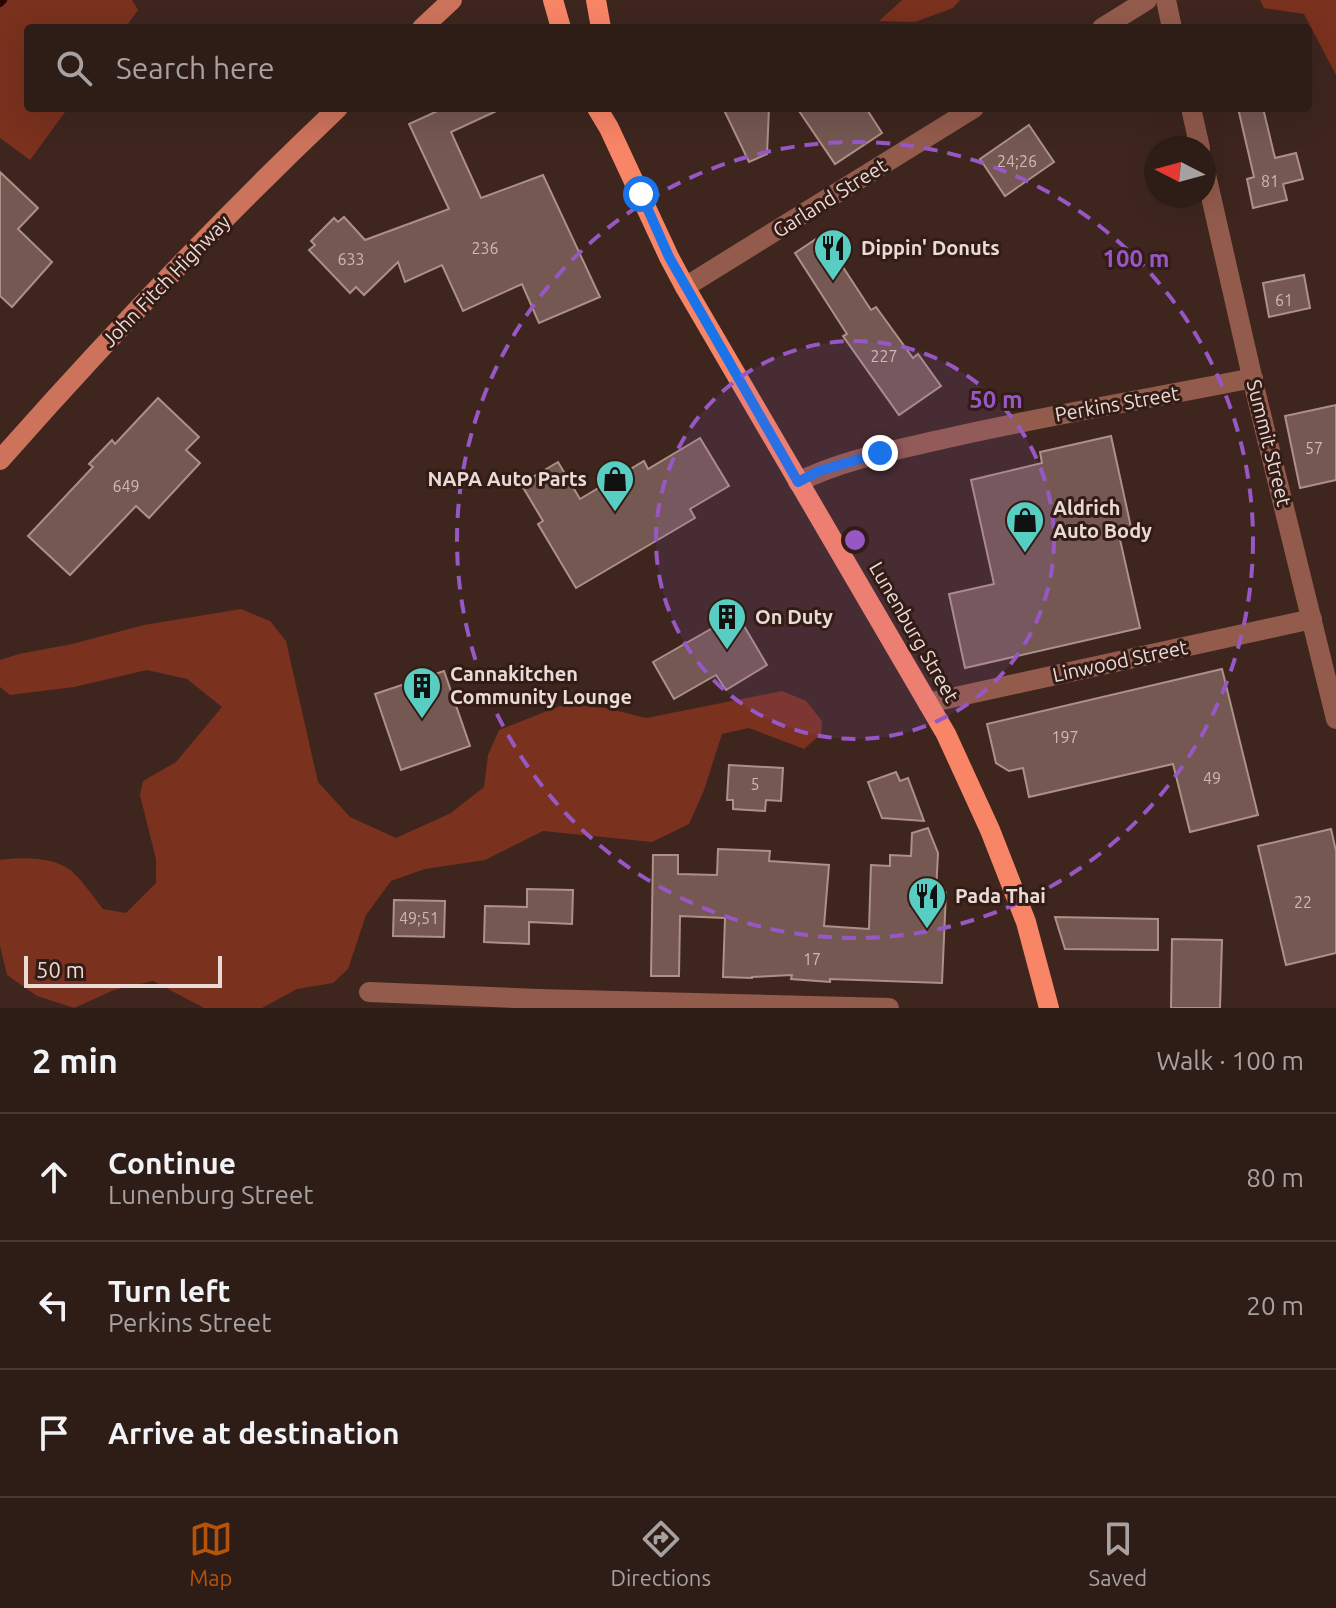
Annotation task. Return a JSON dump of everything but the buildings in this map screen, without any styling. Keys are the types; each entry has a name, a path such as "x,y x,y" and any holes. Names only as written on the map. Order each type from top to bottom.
{"main road":[{"path":"426,24 452,0"},
{"path":"553,0 560,24"},
{"path":"596,0 600,24"},
{"name":"John Fitch Highway","path":"0,460 142,305 334,112"},
{"name":"Lunenburg Street","path":"609,118 685,287 946,734 1026,922 1049,1008"}],"street":[{"path":"1108,24 1147,0"},
{"path":"1166,0 1171,24"},
{"name":"Garland Street","path":"685,287 968,112"},
{"path":"1192,112 1197,136"},
{"name":"Summit Street","path":"1214,208 1336,719"},
{"name":"Perkins Street","path":"798,482 819,471 850,462 981,430 1253,378"},
{"name":"Linwood Street","path":"928,703 1312,619"},
{"path":"369,992 889,1008"}],"shaded area":[{"path":"0,0 132,0 138,10 128,24 24,24 24,112 65,112 30,160 0,138"},
{"path":"902,0 960,0 953,8 915,22 879,21"},
{"path":"1260,0 1336,0 1336,75 1312,24 1304,14 1264,8"},
{"path":"241,609 270,621 286,641 318,782 350,817 396,838 451,813 484,787 488,755 499,730 565,704 606,708 646,718 782,691 806,701 822,721 821,734 804,749 749,728 722,734 689,824 652,842 543,831 485,860 425,869 391,881 366,915 348,969 333,983 297,989 262,1008 204,1008 153,981 114,990 74,1008 37,996 7,975 0,946 0,860 36,859 62,865 77,877 103,909 126,913 156,883 156,859 140,795 143,781 176,762 222,707 187,679 147,670 74,687 10,695 0,687 0,660 144,625"}],"waterway":[{"path":"0,3 3,0"}],"place":[{"name":"Dippin' Donuts","path":"833,282"},
{"name":"NAPA Auto Parts","path":"615,513"},
{"name":"Aldrich Auto Body","path":"1025,554"},
{"name":"On Duty","path":"727,651"},
{"name":"Cannakitchen Community Lounge","path":"422,720"},
{"name":"Pada Thai","path":"927,930"}],"route":[{"path":"641,194 685,287 798,482 819,471 880,453"}]}
